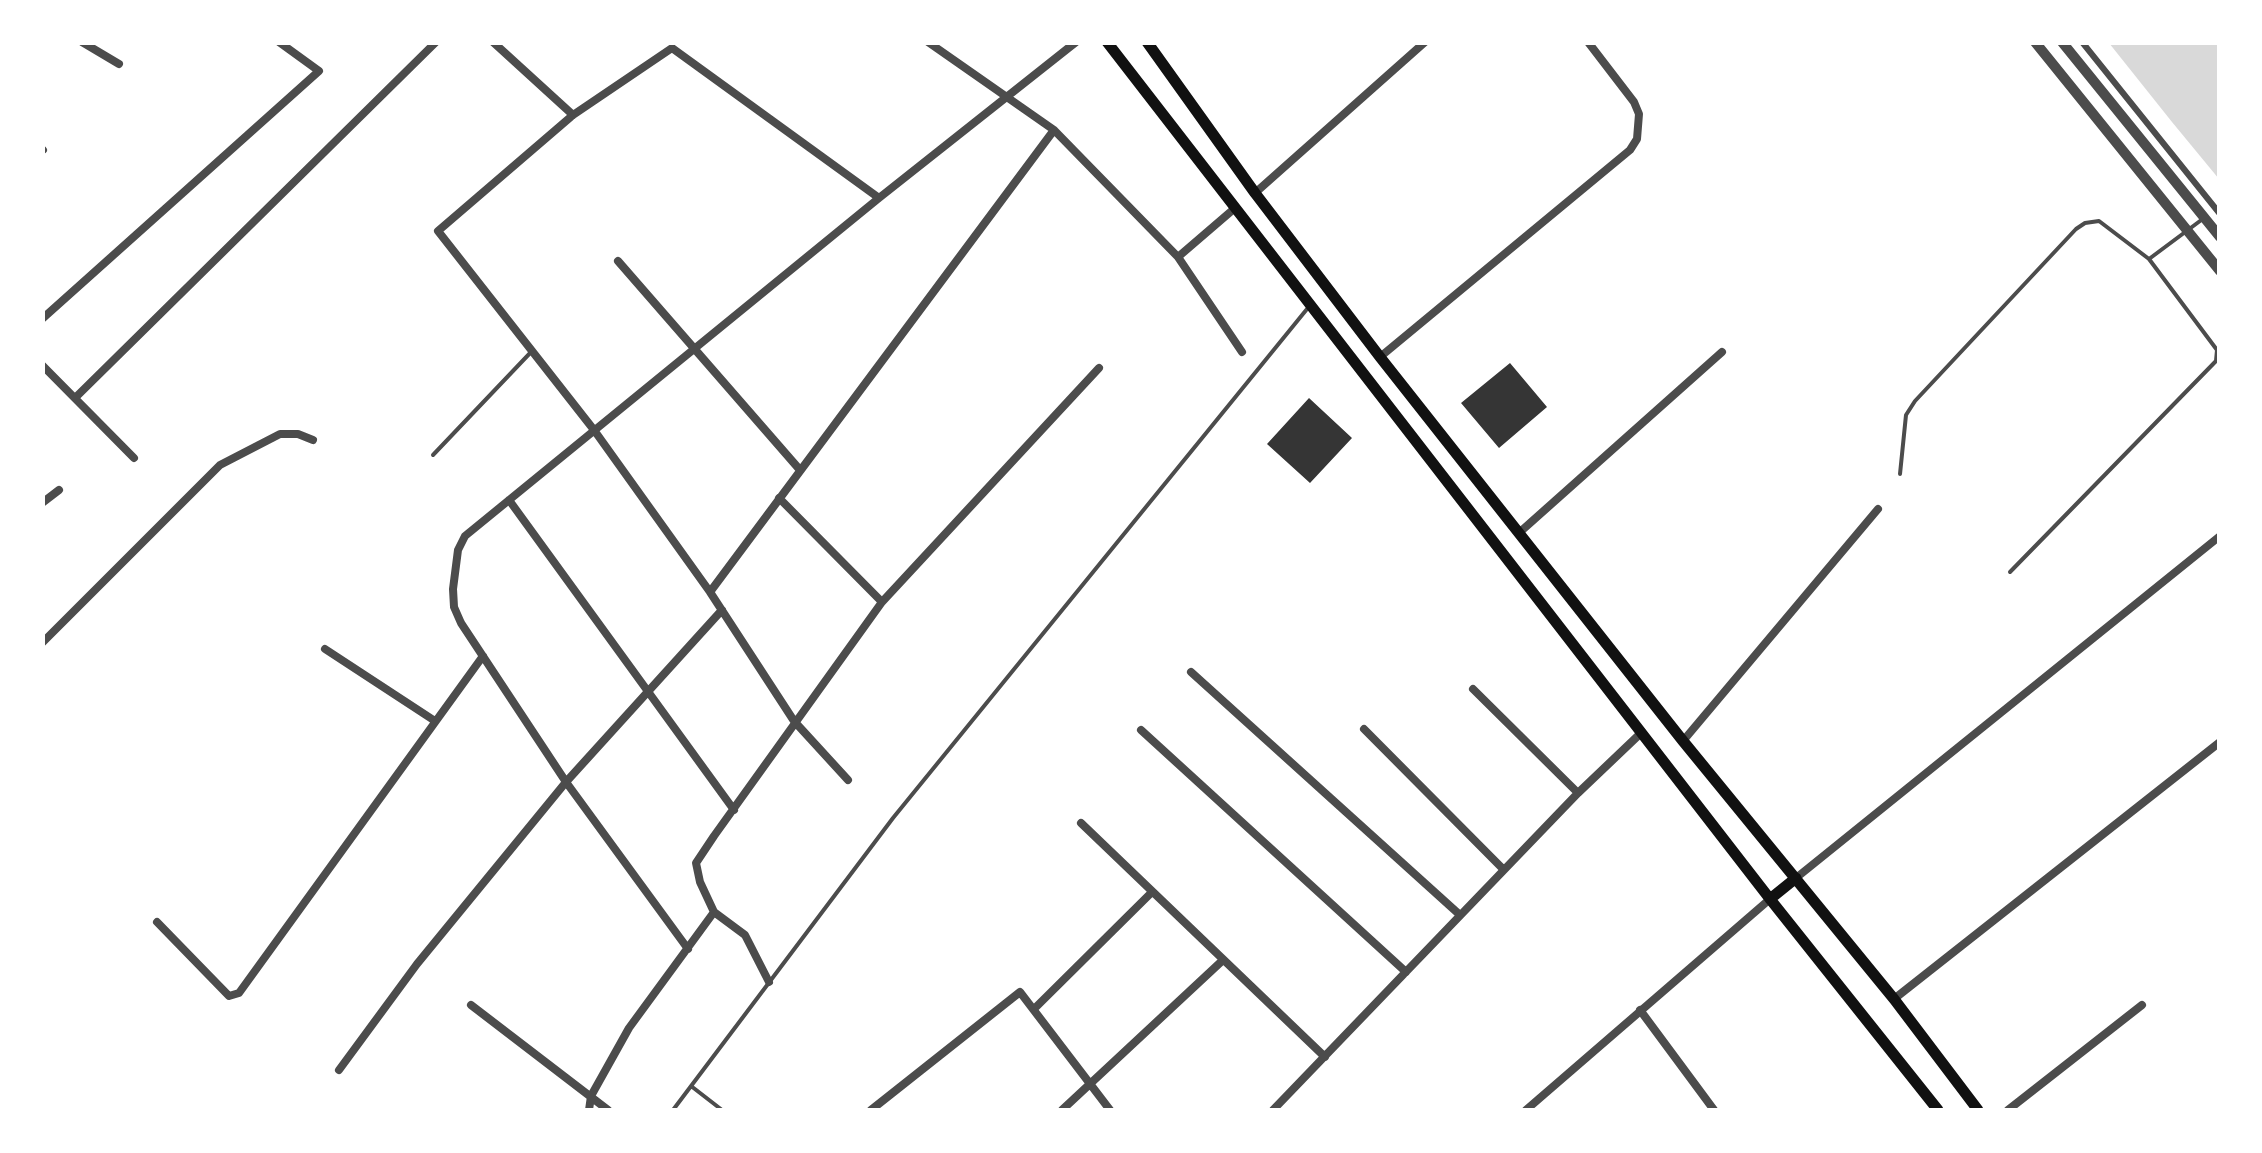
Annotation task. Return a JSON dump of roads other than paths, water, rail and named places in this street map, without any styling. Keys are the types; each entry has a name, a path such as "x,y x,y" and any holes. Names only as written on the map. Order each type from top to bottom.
{"main road":[{"path":"1108,42 1770,899 1938,1110"},
{"path":"1147,42 1380,357 1683,741 1894,999 1978,1110"},
{"path":"1770,899 1796,878"}],"street":[{"path":"82,42 118,64"},
{"path":"42,320 319,71 279,42"},
{"path":"75,398 436,42"},
{"path":"493,42 573,116"},
{"path":"928,42 1054,130 1178,257 1242,352"},
{"path":"688,949 566,782 460,623 454,606 455,565 465,536 1076,42"},
{"path":"1255,193 1425,42"},
{"path":"1380,357 1630,150 1637,140 1639,114 1634,102 1588,42"},
{"path":"2035,42 2220,271"},
{"path":"2062,42 2220,237"},
{"path":"2082,42 2220,214"},
{"path":"848,780 794,721 710,592 594,430 438,231 573,116 672,48 879,198"},
{"path":"710,592 1054,130"},
{"path":"1178,257 1234,208"},
{"path":"618,261 800,470"},
{"path":"1520,532 1722,352"},
{"path":"42,365 134,458"},
{"path":"769,982 745,935 714,912 696,864 882,602 1100,368"},
{"path":"42,643 220,465 280,434 298,434 313,440"},
{"path":"42,503 59,490"},
{"path":"779,498 882,602"},
{"path":"509,500 734,810"},
{"path":"1683,741 1878,509"},
{"path":"1796,878 2220,536"},
{"path":"339,1070 417,964 566,782 722,610"},
{"path":"326,649 435,721"},
{"path":"158,922 230,996 239,994 483,656"},
{"path":"1191,672 1460,915"},
{"path":"1472,690 1578,793"},
{"path":"1364,729 1504,870"},
{"path":"1142,730 1406,972"},
{"path":"1273,1110 1578,793 1642,732"},
{"path":"1894,999 2220,742"},
{"path":"1081,823 1324,1056"},
{"path":"1034,1009 1152,892"},
{"path":"1526,1110 1770,899"},
{"path":"589,1110 591,1096 628,1028 714,912"},
{"path":"1062,1110 1223,960"},
{"path":"877,1109 1020,992 1110,1110"},
{"path":"471,1005 608,1110"},
{"path":"2008,1110 2142,1006"},
{"path":"1640,1010 1714,1110"}],"lane":[{"path":"2149,259 2204,218"},
{"path":"1900,474 1906,415 1915,401 2076,230 2099,221 2149,259 2217,350 2216,361 2010,572"},
{"path":"673,1110 893,818 1310,305"},
{"path":"433,456 532,351"},
{"path":"691,1086 722,1110"}]}
